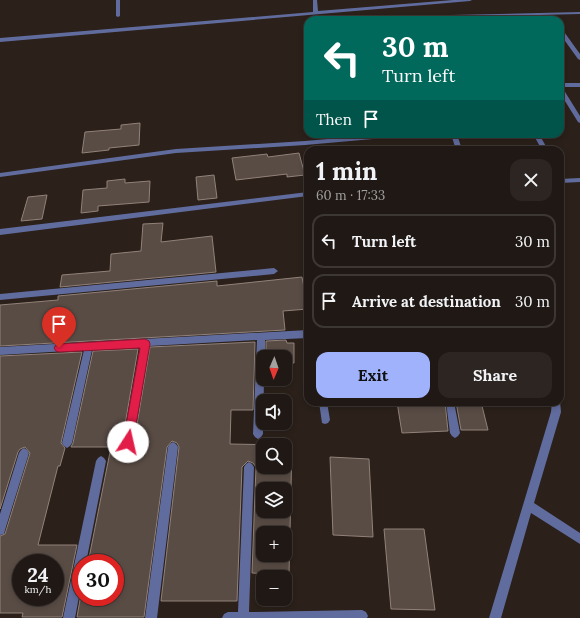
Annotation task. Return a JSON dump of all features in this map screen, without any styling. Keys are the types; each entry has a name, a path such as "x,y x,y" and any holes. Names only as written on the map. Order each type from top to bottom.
{"street":[{"path":"118,0 118,16"},
{"path":"315,0 316,13"},
{"path":"399,0 400,6"},
{"path":"0,40 400,6 428,2 470,0"},
{"path":"539,16 580,13"},
{"path":"564,36 580,58"},
{"path":"564,86 580,85"},
{"path":"564,93 580,121"},
{"path":"0,174 176,151 362,138"},
{"path":"564,179 580,180"},
{"path":"0,232 304,194"},
{"path":"0,297 274,271"},
{"path":"0,350 145,344 304,334"},
{"path":"258,434 261,338"},
{"path":"128,442 145,344"},
{"path":"67,443 88,346"},
{"path":"323,406 325,420"},
{"path":"451,406 455,433"},
{"path":"495,618 530,506 556,412 556,406"},
{"path":"151,618 173,447"},
{"path":"0,530 24,453"},
{"path":"69,618 101,461"},
{"path":"243,618 250,467"},
{"path":"530,506 580,539"},
{"path":"228,618 362,616"}],"building":[{"path":"140,123 139,145 82,153 85,132 121,129 121,125"},
{"path":"299,153 304,175 287,177 287,174 236,180 232,158 267,154 268,157"},
{"path":"214,175 217,198 198,200 196,177"},
{"path":"125,179 125,183 150,181 149,202 98,206 98,211 81,213 83,190 107,188 107,181"},
{"path":"47,195 42,219 21,221 28,197"},
{"path":"163,223 161,242 212,236 216,272 60,287 62,275 110,271 111,254 141,251 143,224"},
{"path":"302,277 304,288 304,309 283,311 285,330 0,346 0,305 58,300 58,296 217,281 217,286"},
{"path":"286,340 287,343 294,343 294,363 292,363 292,350 266,350 266,341"},
{"path":"255,342 253,410 231,410 230,444 256,444 256,467 253,463 248,461 242,467 237,601 161,601 179,447 177,443 172,441 167,447 144,617 77,617 79,606 124,606 124,554 90,554 111,447 71,447 93,351 138,349 122,442 124,446 129,448 134,442 150,347"},
{"path":"82,352 61,443 65,448 60,466 58,466 38,545 77,545 75,554 72,554 72,569 62,617 22,617 23,613 0,613 0,536 5,534 30,453 25,447 20,449 18,452 0,509 0,356"},
{"path":"398,406 445,406 448,431 402,433"},
{"path":"457,406 482,406 488,430 461,430"},
{"path":"330,457 369,459 373,537 333,535"},
{"path":"256,467 256,474 291,474 291,482 256,482 256,518 290,518 290,526 256,526 256,562 289,562 289,570 256,570 256,573 252,573"},
{"path":"384,529 424,529 435,610 391,609"}],"route":[{"path":"59,348 145,344 128,442"}]}
